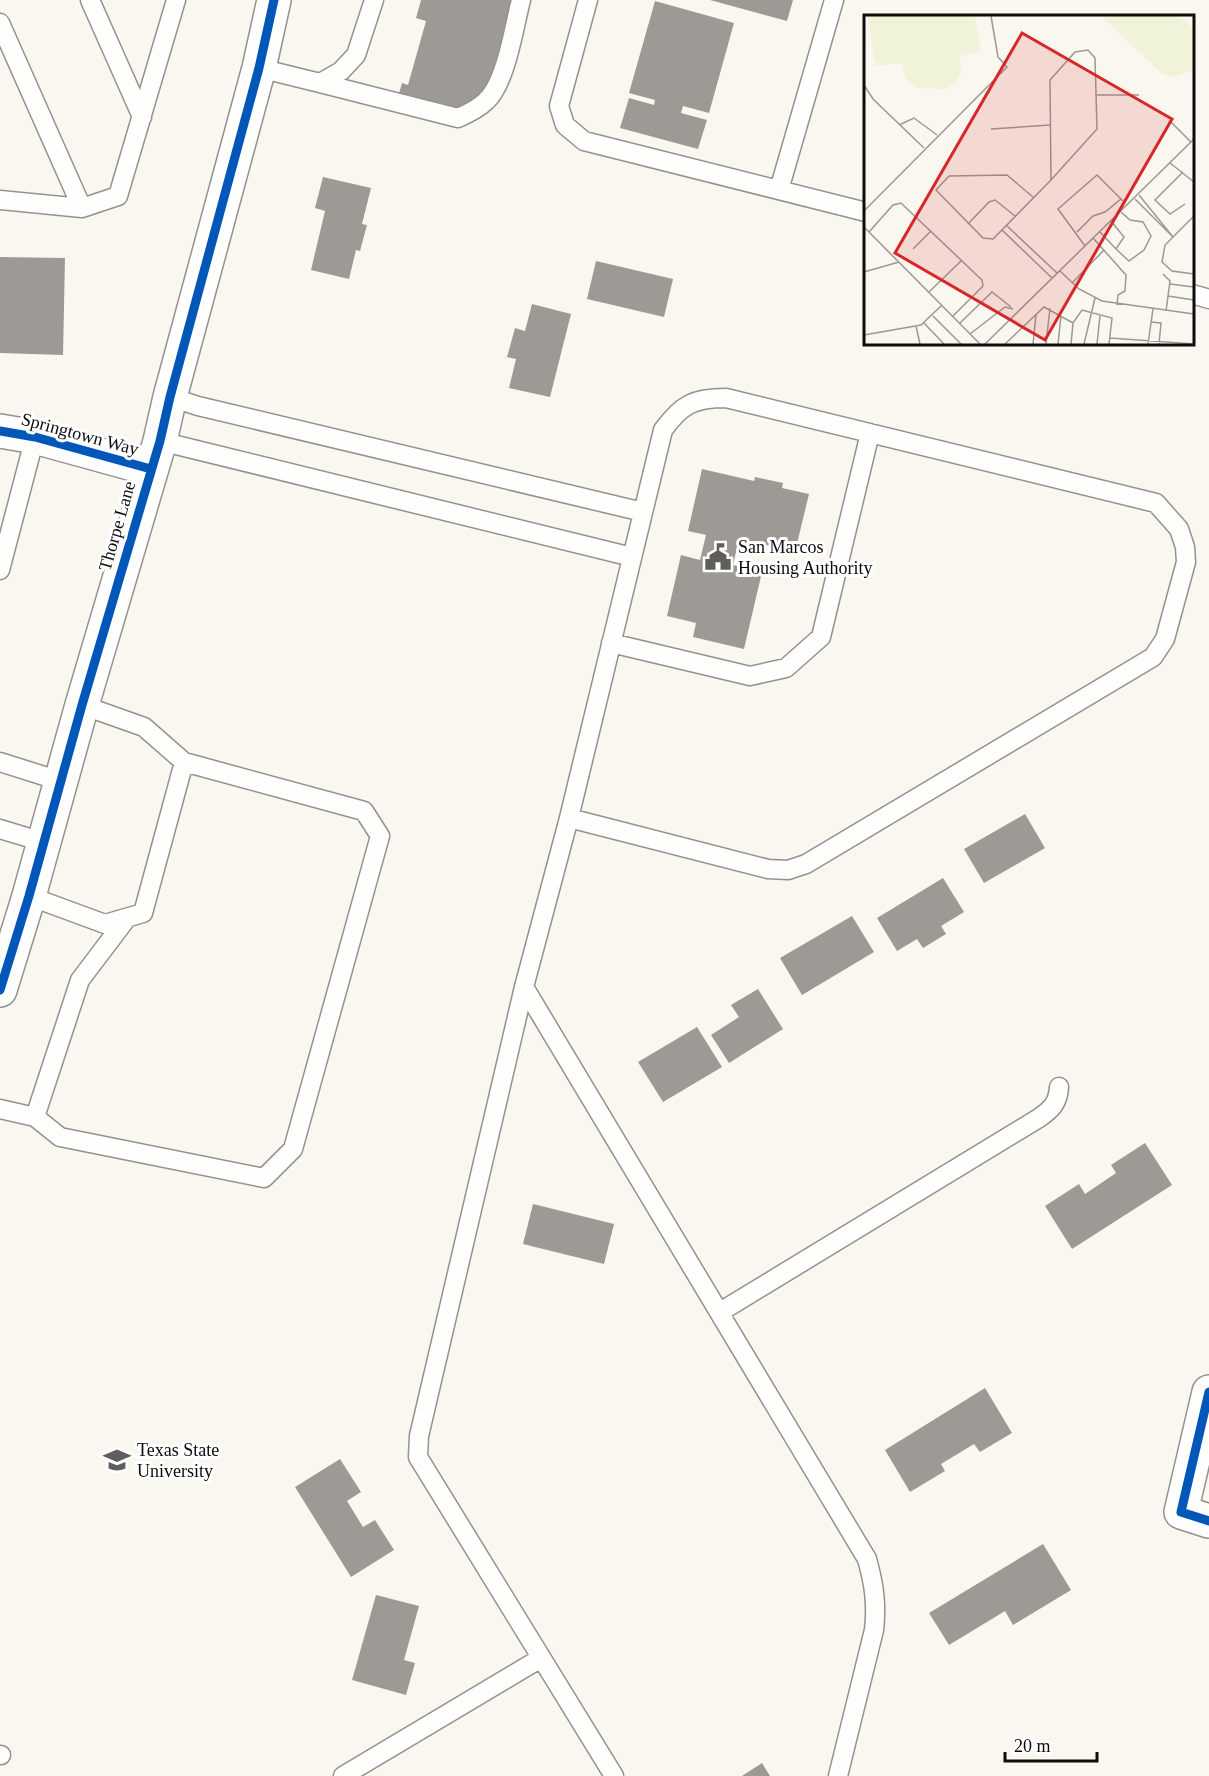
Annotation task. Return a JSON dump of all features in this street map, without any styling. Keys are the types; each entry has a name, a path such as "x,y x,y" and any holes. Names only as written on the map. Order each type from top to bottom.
{"street":[{"name":"Thorpe Lane","path":"0,990 7,945 29,896 60,781 156,455 259,68 274,0"},
{"name":"Springtown Way","path":"0,431 156,455"},
{"path":"1209,1392 1180,1512 1209,1521"}],"lane":[{"path":"90,0 142,117"},
{"path":"0,200 82,208 118,196 176,0"},
{"path":"320,83 357,56 374,0"},
{"path":"259,68 458,118 487,101 501,78 521,0"},
{"path":"588,0 559,106 565,125 584,141 864,211"},
{"path":"779,190 834,0"},
{"path":"0,23 82,208"},
{"path":"1194,295 1209,299"},
{"path":"170,397 198,406 643,512"},
{"path":"569,818 768,869 788,870 806,864 1153,657 1165,639 1186,562 1185,547 1179,529 1156,503 726,398 706,398 698,401 675,414 663,430 569,818 524,987 424,1410 418,1458 614,1776"},
{"path":"611,643 750,676 786,668 821,637 870,433"},
{"path":"0,570 35,437"},
{"path":"156,455 632,557"},
{"path":"0,1109 36,1117 60,1137 264,1178 293,1149 380,836 364,811 184,762 144,727 82,705"},
{"path":"0,762 60,781"},
{"path":"29,896 105,924 143,913 184,762"},
{"path":"0,829 43,842"},
{"path":"36,1117 80,980 127,918"},
{"path":"524,987 867,1559 874,1584 877,1608 874,1630 838,1776"},
{"path":"720,1312 1039,1118 1058,1100 1059,1087"},
{"path":"343,1776 541,1658"}],"building":[{"path":"421,0 516,0 491,91 455,111 398,97 402,83 408,85 426,21 416,18"},
{"path":"710,0 793,0 787,21"},
{"path":"655,1 734,23 709,113 683,106 681,113 707,120 698,149 620,128 629,98 654,105 655,100 629,93"},
{"path":"323,177 371,188 362,224 367,225 360,251 356,250 349,279 311,270 325,211 315,208"},
{"path":"0,257 65,258 63,355 0,353"},
{"path":"596,261 673,279 664,317 587,299"},
{"path":"532,304 571,314 550,397 509,388 516,359 507,357 515,328 525,331"},
{"name":"San Marcos Housing Authority","path":"702,469 754,481 755,477 783,483 782,488 809,494 795,552 739,539 733,565 762,572 744,649 693,637 696,623 667,616 681,555 700,560 706,535 688,531"},
{"path":"1025,814 1045,848 984,883 964,849"},
{"path":"943,878 964,912 941,926 946,934 923,948 917,939 897,951 877,918"},
{"path":"852,916 874,952 802,995 780,958"},
{"path":"758,989 783,1029 729,1063 711,1035 739,1017 731,1005"},
{"path":"697,1027 722,1067 663,1102 638,1062"},
{"path":"1145,1143 1172,1185 1072,1249 1045,1206 1079,1184 1085,1194 1116,1173 1111,1165"},
{"path":"533,1204 614,1224 604,1264 523,1244"},
{"path":"985,1388 1012,1433 980,1452 974,1444 941,1464 945,1471 910,1492 885,1450"},
{"path":"340,1459 361,1492 347,1501 363,1527 375,1520 394,1550 351,1577 295,1487"},
{"path":"1043,1544 1071,1590 1013,1625 1005,1611 949,1645 929,1613"},
{"path":"376,1595 419,1606 404,1660 415,1663 406,1695 352,1680"},
{"path":"762,1763 770,1776 742,1776"}],"cycle path":[{"path":"0,990 160,441 259,68 274,0"},
{"path":"0,431 35,437 151,469"},
{"path":"1209,1392 1181,1512 1209,1521"}],"place":[{"name":"San Marcos Housing Authority","path":"718,557"},
{"name":"Texas State University","path":"117,1460"}]}
